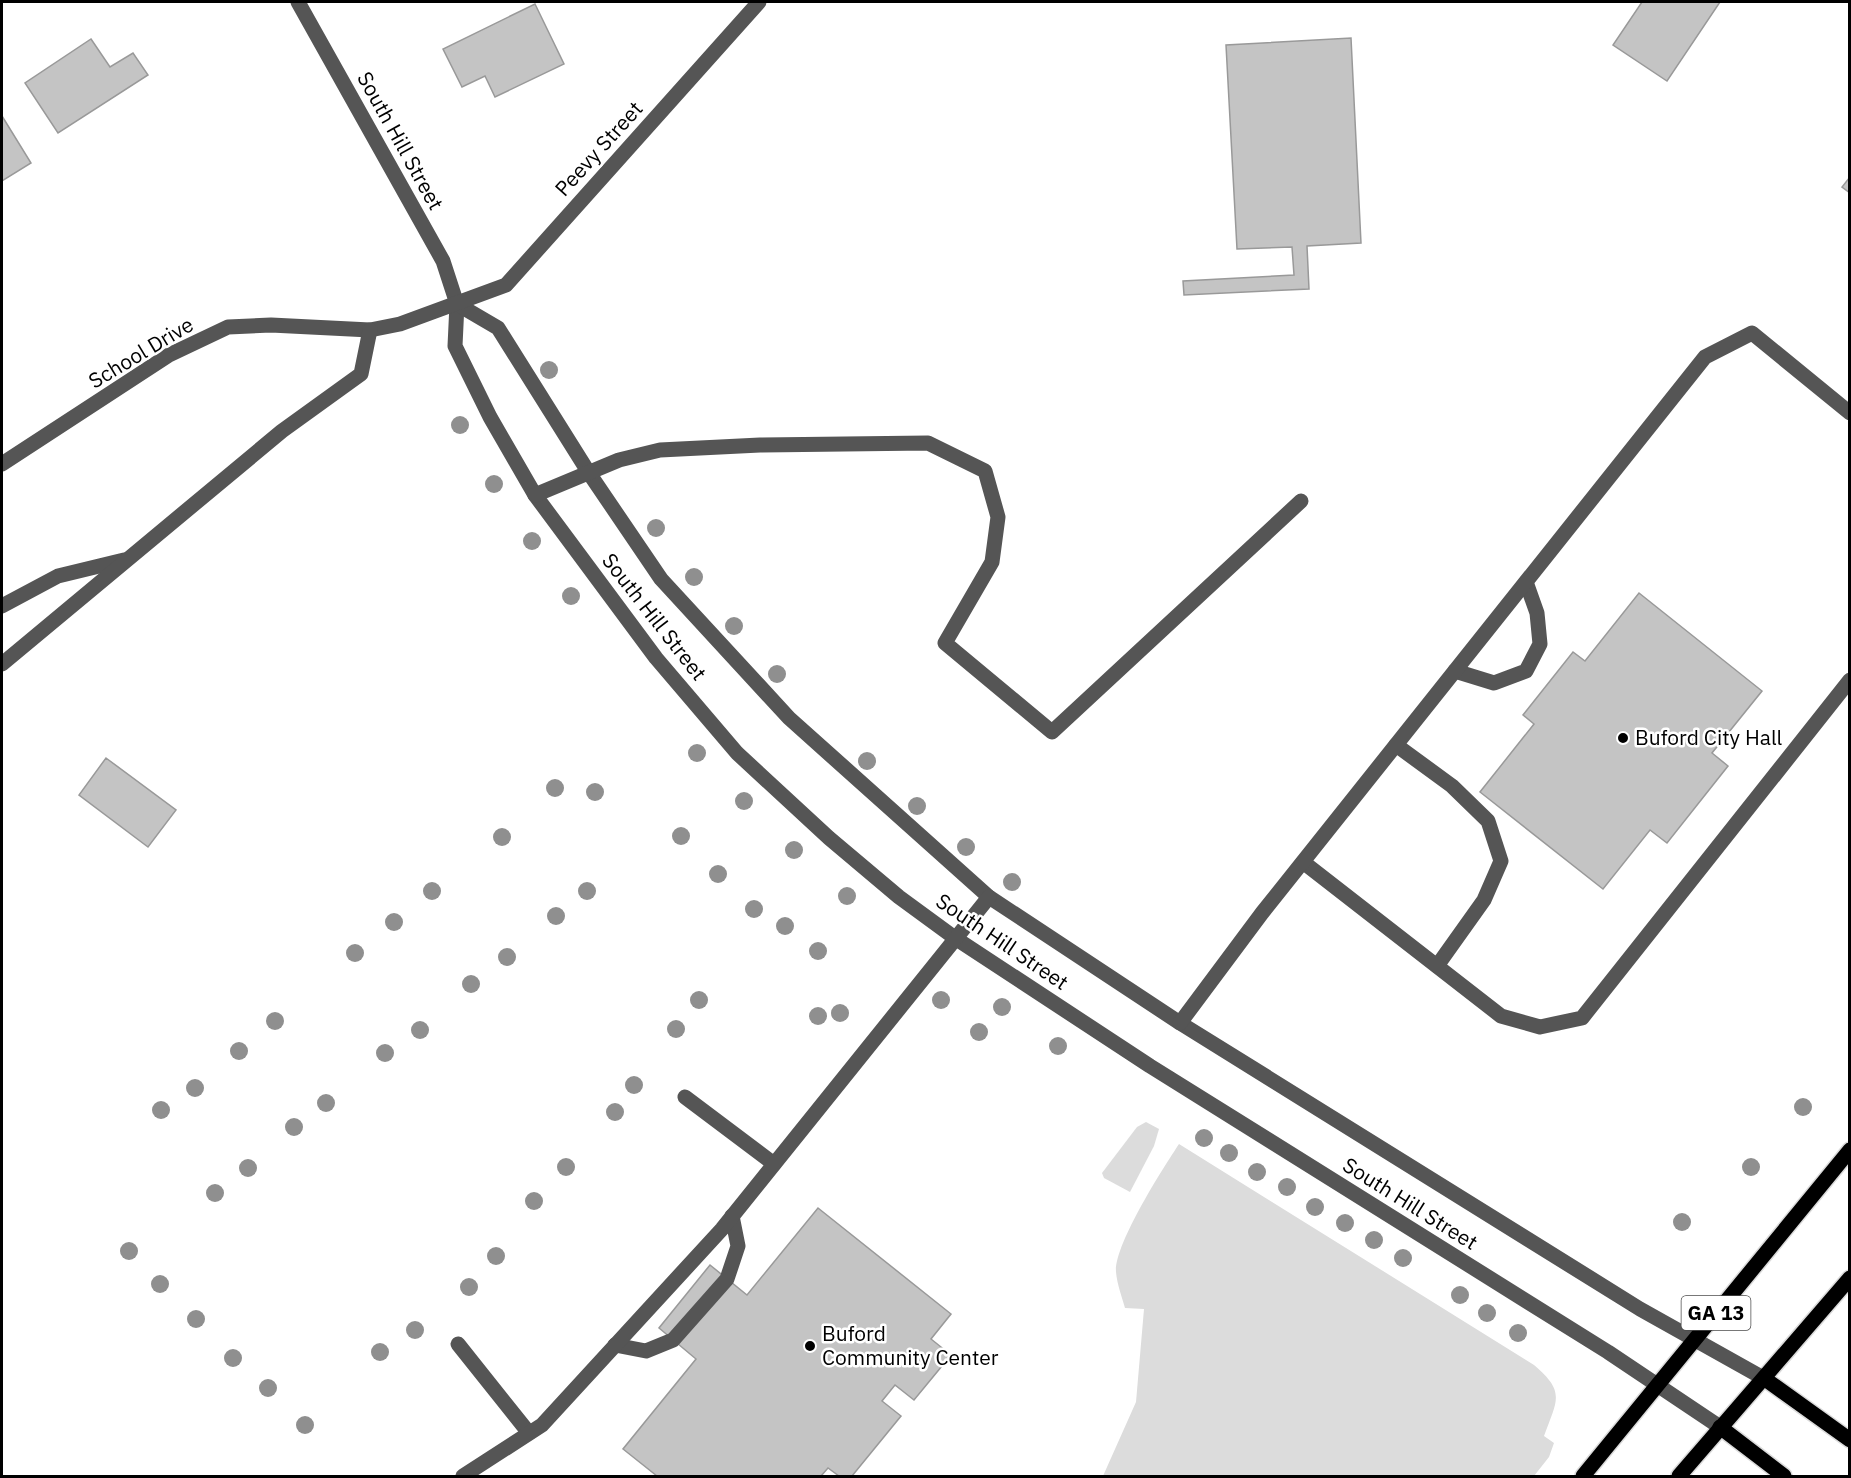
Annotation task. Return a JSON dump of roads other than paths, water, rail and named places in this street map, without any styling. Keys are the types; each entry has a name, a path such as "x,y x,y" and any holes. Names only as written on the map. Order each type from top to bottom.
{"main road":[{"name":"GA 13","path":"1583,1476 1850,1149"},
{"path":"1679,1476 1850,1278"},
{"path":"1765,1379 1850,1440"},
{"path":"1720,1426 1784,1476"}],"street":[{"name":"South Hill Street","path":"298,2 443,261 457,304 455,346 490,417 535,495 656,658 737,753 864,867 955,938 1150,1066 1608,1352 1656,1386 1720,1426"},
{"name":"Peevy Street","path":"457,304 506,285 759,2"},
{"name":"South Hill Street","path":"457,304 498,328 589,472 661,579 789,718 988,897 1180,1023 1640,1309 1765,1379"},
{"name":"School Drive","path":"2,464 168,355 228,327 271,325 370,330 400,324 457,304"},
{"path":"2,664 253,455 361,374 370,330"},
{"path":"1180,1023 1303,862 1705,357 1752,333 1850,413"},
{"path":"535,495 619,460 660,450 760,445 928,443 985,471 998,517 992,562 945,643 1052,732 1301,501"},
{"path":"2,606 58,576 127,559"},
{"path":"1455,670 1494,683 1526,671 1540,644 1537,613 1526,582"},
{"path":"1303,862 1501,1016 1540,1027 1582,1018 1850,680"},
{"path":"1396,745 1452,786 1488,821 1501,861 1484,900 1437,966"},
{"path":"463,1476 542,1425 732,1216 988,897"},
{"path":"685,1097 774,1164"},
{"path":"615,1345 646,1351 673,1340 727,1279 738,1246 732,1216"},
{"path":"458,1344 529,1433"}],"place":[{"name":"Buford City Hall","path":"1623,738"},
{"name":"Buford Community Center","path":"810,1346"}]}
